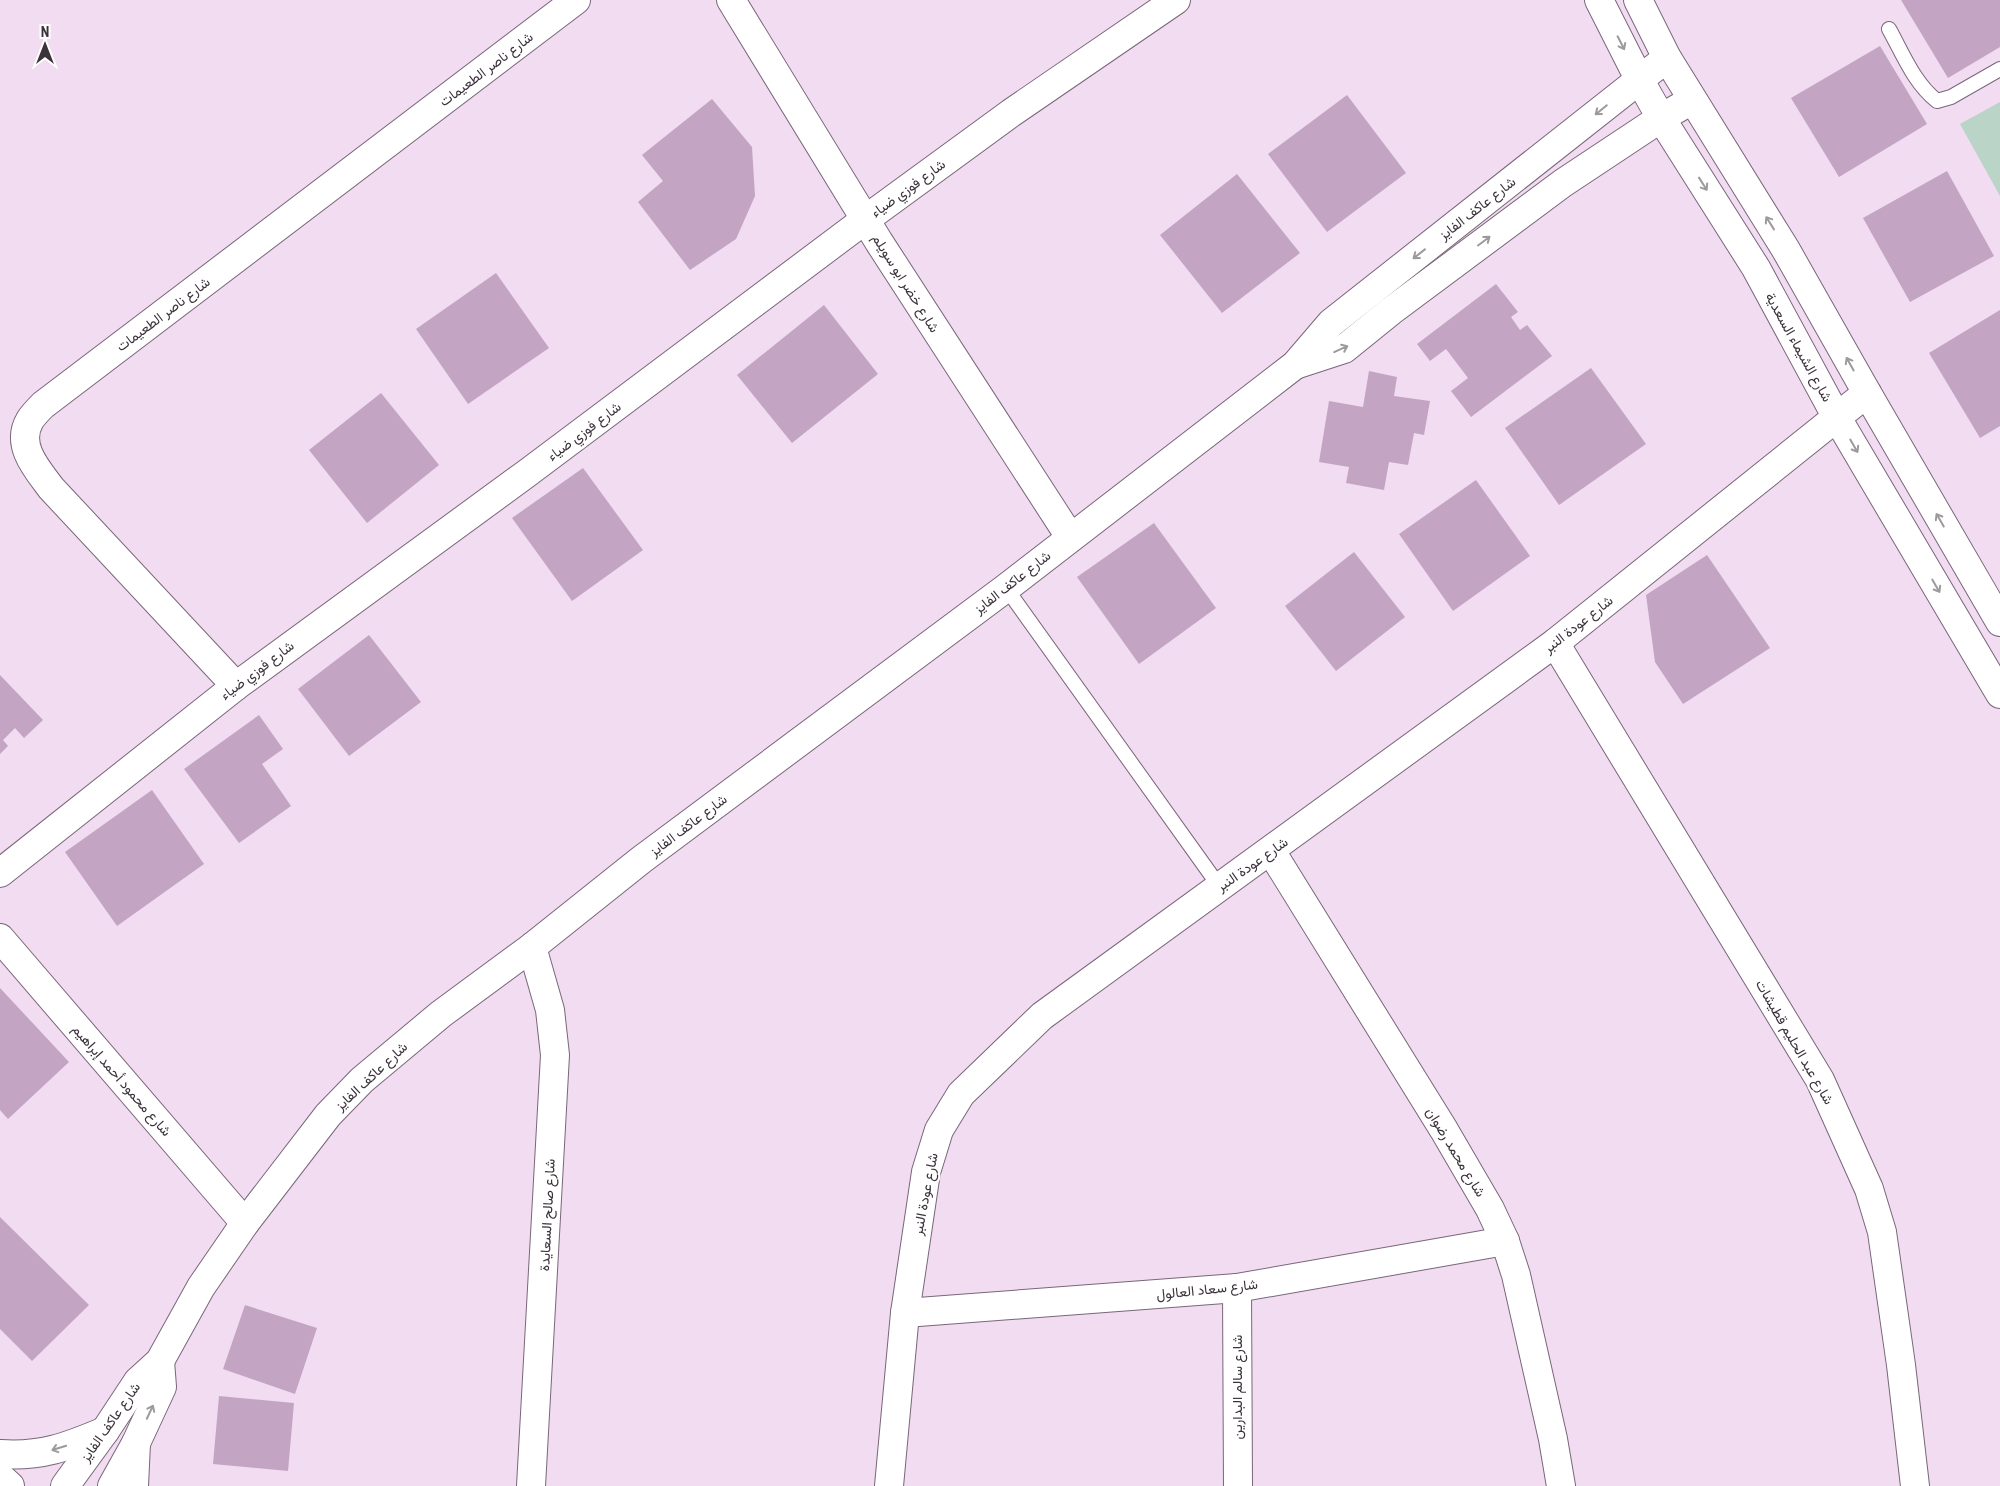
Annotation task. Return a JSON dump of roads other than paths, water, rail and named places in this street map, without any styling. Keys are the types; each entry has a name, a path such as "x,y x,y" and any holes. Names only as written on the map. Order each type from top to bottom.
{"street":[{"name":"شارع ناصر الطعيمات","path":"236,686 51,488 30,460 24,439 29,420 43,405 576,0"},
{"name":"شارع خضر ابو سويلم","path":"731,0 938,334 1070,537"},
{"name":"شارع فوزي ضياء","path":"0,873 236,686 526,474 866,219 1011,113 1176,0"},
{"name":"شارع الشيماء السعدية","path":"1599,0 1661,118 1756,268 1836,416 2000,694"},
{"path":"1638,0 1667,58 1786,250 1867,394 2000,622"},
{"name":"شارع عاكف الفايز","path":"65,1486 138,1381 160,1361 201,1287 245,1223 328,1115 362,1080 441,1014 532,947 641,860 1006,588 1295,365 1330,323 1667,58"},
{"name":"شارع عاكف الفايز","path":"1295,365 1344,350 1391,311 1562,183 1661,118 1692,100"},
{"name":"شارع عودة النبر","path":"889,1486 905,1312 926,1172 940,1130 961,1094 1042,1016 1555,643 1836,416 1867,394"},
{"name":"شارع عبد الحليم قطيشات","path":"1555,643 1820,1080 1856,1156 1869,1189 1882,1232 1900,1356 1915,1486"},
{"name":"شارع محمد رضوان","path":"1271,851 1444,1130 1485,1201 1505,1242 1516,1275 1553,1439 1561,1486"},
{"name":"شارع محمود أحمد إبراهيم","path":"0,938 245,1223"},
{"name":"شارع صالح السعايدة","path":"531,1486 555,1055 550,1010 532,947"},
{"name":"شارع سعاد العالول","path":"905,1312 1237,1288 1505,1242"},
{"name":"شارع سالم البدارين","path":"1237,1288 1238,1486"},
{"name":"شارع عاكف الفايز","path":"112,1486 136,1443 162,1387 160,1361"},
{"path":"0,1454 26,1456 49,1451 105,1431"},
{"path":"134,1486 136,1443"},
{"path":"0,1477 10,1486"}],"lane":[{"path":"1889,29 1926,92 1937,101 1951,97 2000,69"},
{"path":"1006,588 1219,886"}]}
